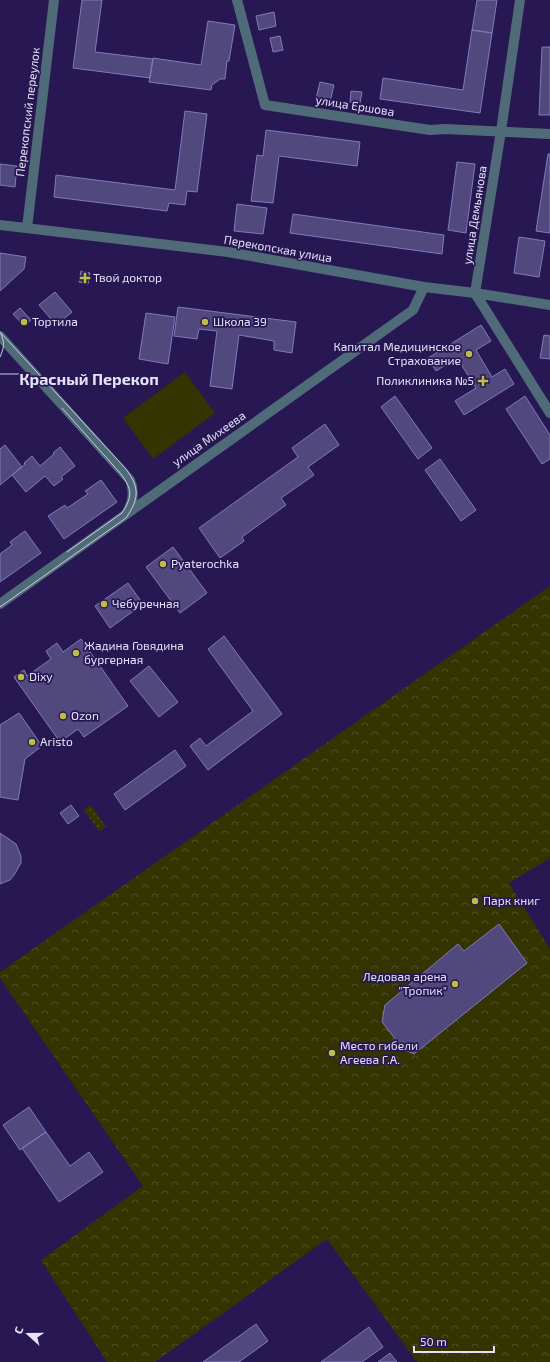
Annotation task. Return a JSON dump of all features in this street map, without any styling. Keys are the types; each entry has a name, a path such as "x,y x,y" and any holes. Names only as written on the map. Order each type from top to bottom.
{"street":[{"name":"Перекопский переулок","path":"27,228 54,0"},
{"name":"улица Ершова","path":"237,0 264,105 430,130 445,128 550,134"},
{"name":"улица Демьянова","path":"475,294 520,0"},
{"name":"Перекопская улица","path":"0,225 228,252 424,287 550,305"},
{"name":"улица Михеева","path":"0,604 413,310 424,287"},
{"path":"475,294 550,413"},
{"path":"0,336 130,480 133,492 132,501 126,515"}],"green space":[{"path":"185,372 215,413 153,459 123,418"},
{"path":"550,586 550,858 509,883 550,949 550,1362 417,1362 327,1239 155,1362 107,1362 41,1260 143,1186 0,978 0,972"},
{"path":"91,805 106,827 99,831 84,810"}],"building":[{"path":"82,0 102,0 95,52 153,59 150,78 73,68"},
{"path":"477,0 497,0 492,33 472,30"},
{"path":"274,12 276,26 259,30 256,16"},
{"path":"208,21 235,25 229,61 227,61 225,79 220,79 212,85 211,90 149,82 153,58 201,65"},
{"path":"472,30 492,33 480,113 380,99 383,78 463,90"},
{"path":"280,36 283,50 273,52 270,38"},
{"path":"542,47 550,47 550,115 539,115"},
{"path":"320,82 334,85 330,102 316,99"},
{"path":"351,91 362,92 360,103 350,102"},
{"path":"185,111 207,114 197,192 187,191 185,205 169,203 167,211 54,197 56,175 175,190"},
{"path":"266,130 360,142 357,166 279,156 273,203 251,201 257,155 263,156"},
{"path":"548,154 550,154 550,233 536,231"},
{"path":"457,162 475,164 466,233 448,230"},
{"path":"0,164 17,166 15,187 0,185"},
{"path":"237,204 267,208 263,234 234,231"},
{"path":"293,214 444,235 442,254 290,233"},
{"path":"519,237 545,241 539,277 514,273"},
{"path":"0,253 26,257 24,269 0,291"},
{"path":"81,271 90,273 88,284 79,282"},
{"path":"55,292 72,312 56,325 39,305"},
{"path":"178,307 296,322 292,353 274,350 274,341 239,335 232,389 210,386 217,331 199,329 197,339 174,336"},
{"path":"20,308 31,320 24,326 13,314"},
{"path":"146,313 175,317 168,364 139,359"},
{"path":"481,325 491,341 476,350 492,377 505,369 514,384 464,415 455,401 476,388 457,358 436,371 428,358"},
{"path":"544,335 550,336 550,359 540,358"},
{"path":"395,396 432,448 418,459 381,407"},
{"path":"525,396 550,435 550,459 542,464 506,409"},
{"path":"325,424 339,445 308,467 314,475 281,498 286,505 242,537 244,541 220,558 199,528 298,457 292,448"},
{"path":"5,445 22,467 0,485 0,449"},
{"path":"60,447 75,466 61,477 63,479 54,486 45,476 26,492 12,475 32,456 40,466"},
{"path":"440,459 476,510 461,521 425,470"},
{"path":"101,480 117,502 64,539 48,516 65,505 67,508 88,494 85,491"},
{"path":"25,531 41,553 0,582 0,554 12,545 10,542"},
{"path":"173,547 207,593 180,613 146,567"},
{"path":"128,583 143,604 110,628 95,606"},
{"path":"224,636 282,714 208,770 190,746 200,738 206,746 253,711 208,649"},
{"path":"81,639 128,706 84,737 78,729 60,742 14,677 24,670 27,676 51,659 46,651 57,643 63,652"},
{"path":"149,666 178,702 159,717 130,681"},
{"path":"19,713 42,746 25,759 18,800 0,797 0,725"},
{"path":"175,750 186,766 125,810 114,794"},
{"path":"71,805 79,816 68,824 60,813"},
{"path":"0,833 16,844 21,856 21,863 10,880 0,884"},
{"name":"Ледовая арена \"Тропик\"","path":"499,924 527,963 414,1054 403,1049 382,1022 385,1005 458,944 464,951"},
{"path":"29,1107 46,1132 20,1150 3,1125"},
{"path":"46,1132 70,1166 89,1152 103,1172 59,1202 22,1148"},
{"path":"256,1324 268,1341 239,1362 203,1362"},
{"path":"369,1327 383,1347 362,1362 321,1362"},
{"path":"390,1353 397,1362 378,1362"}],"tram line":[{"path":"0,332 126,469 136,488 135,499 126,518 0,607"},
{"path":"0,357 4,346 1,334"},
{"path":"0,374 19,374 37,379"},
{"path":"62,408 121,474 129,488 130,493 128,502 122,513 67,552"}],"place":[{"name":"Твой доктор","path":"85,278"},
{"name":"Тортила","path":"24,322"},
{"name":"Школа 39","path":"205,322"},
{"name":"Капитал Медицинское Страхование","path":"469,354"},
{"name":"Поликлиника №5","path":"483,381"},
{"name":"Pyaterochka","path":"163,564"},
{"name":"Чебуречная","path":"104,604"},
{"name":"Жадина Говядина бургерная","path":"76,653"},
{"name":"Dixy","path":"21,677"},
{"name":"Ozon","path":"63,716"},
{"name":"Aristo","path":"32,742"},
{"name":"Парк книг","path":"475,901"},
{"name":"Ледовая арена \"Тропик\"","path":"455,984"},
{"name":"Место гибели Агеева Г.А.","path":"332,1053"}],"district":[{"name":"Красный Перекоп","path":"89,379"}]}
